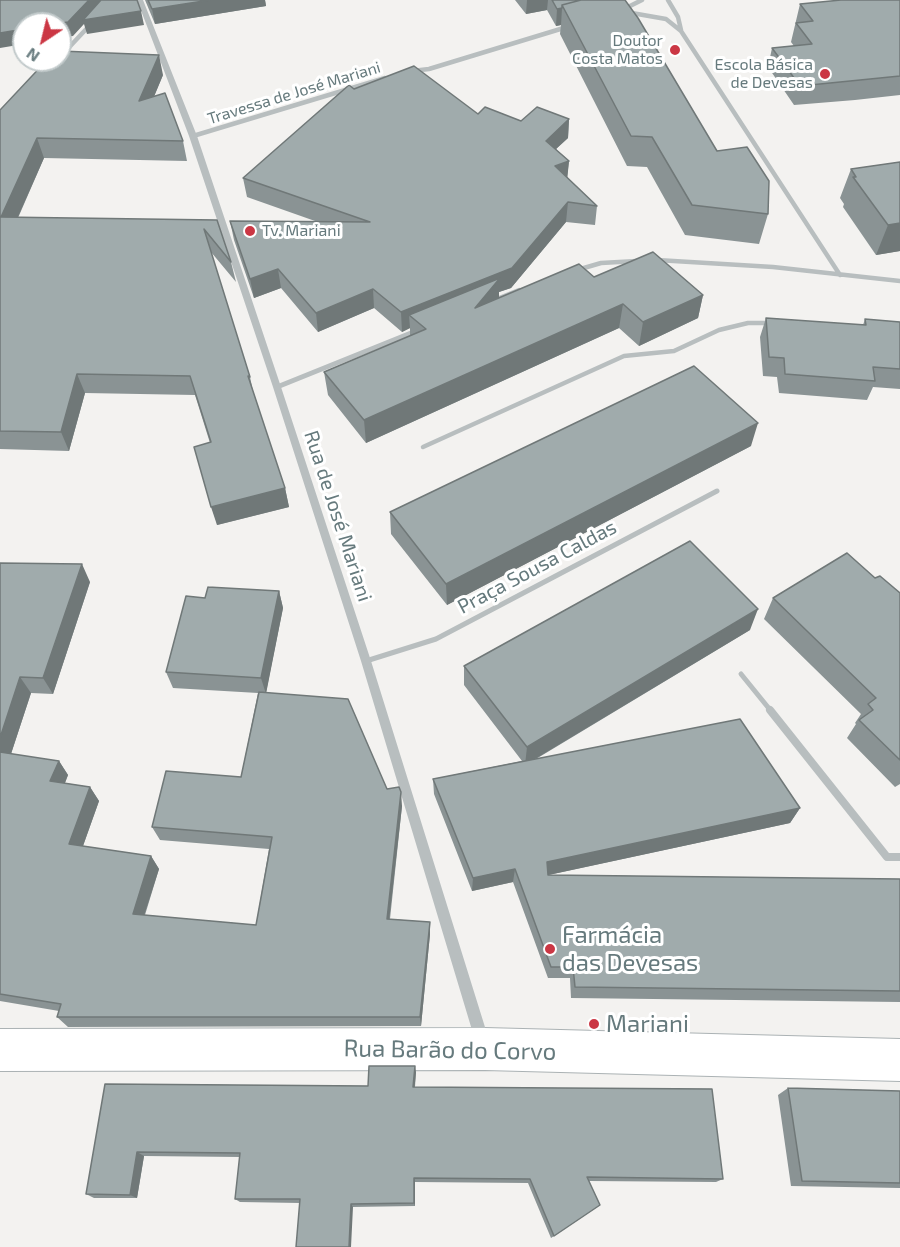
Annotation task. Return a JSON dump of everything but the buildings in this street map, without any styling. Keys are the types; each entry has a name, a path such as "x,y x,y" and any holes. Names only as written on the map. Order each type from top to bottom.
{"main road":[{"name":"Rua Barão do Corvo","path":"0,1050 484,1049 900,1060"}],"street":[{"name":"Rua de José Mariani","path":"140,0 193,136 277,387 366,661 484,1049"},
{"path":"613,14 642,0"},
{"path":"668,0 678,16 681,31"},
{"path":"619,12 649,14 666,19 681,31 840,274"},
{"path":"72,44 95,19"},
{"name":"Travessa de José Mariani","path":"406,71 429,69 573,26"},
{"name":"Travessa de José Mariani","path":"193,136 395,75"},
{"path":"570,272 601,263 669,259 900,281"},
{"path":"484,304 528,286"},
{"path":"277,387 419,330"},
{"name":"Praça Sousa Caldas","path":"366,661 436,639 717,491"},
{"path":"741,674 887,857 900,857"}],"lane":[{"path":"423,447 624,356 674,351 719,330 748,323 771,323"}],"place":[{"name":"Doutor Costa Matos","path":"675,50"},
{"name":"Escola Básica de Devesas","path":"825,74"},
{"name":"Tv. Mariani","path":"250,231"},
{"name":"Farmácia das Devesas","path":"550,949"},
{"name":"Mariani","path":"594,1024"}]}
